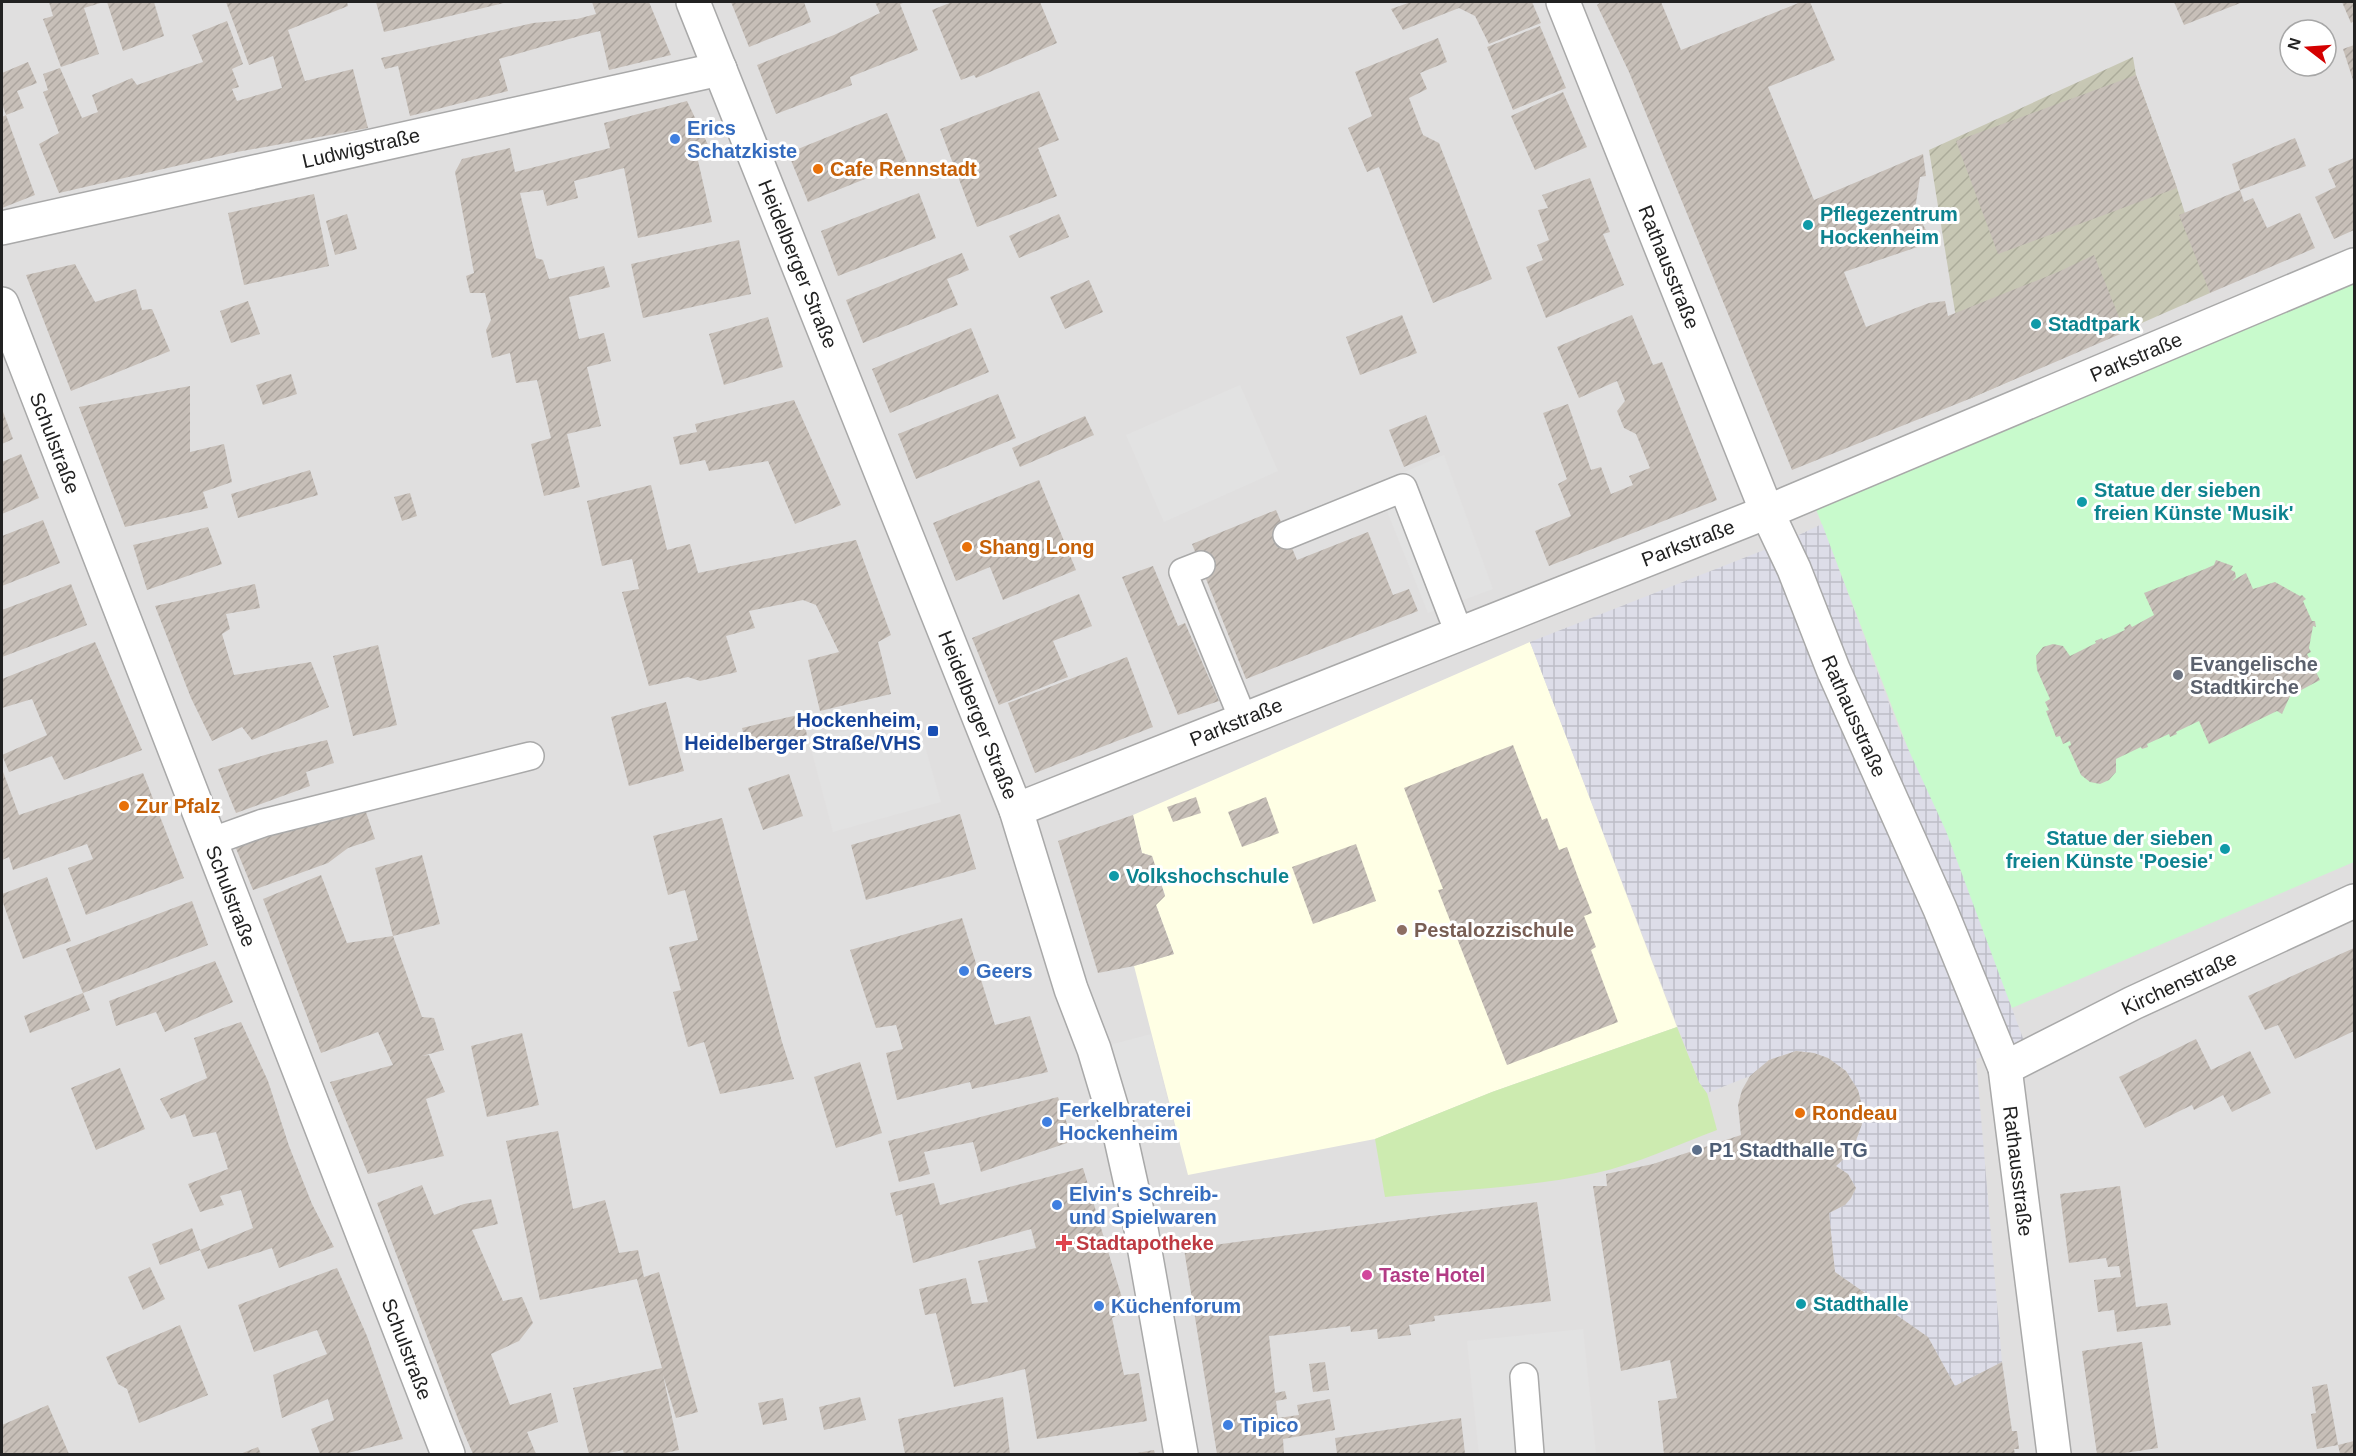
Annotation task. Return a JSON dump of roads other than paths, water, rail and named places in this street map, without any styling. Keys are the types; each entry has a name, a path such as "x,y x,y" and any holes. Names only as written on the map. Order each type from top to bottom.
{"street":[{"name":"Heidelberger Straße","path":"693,2 1016,810 1071,989 1094,1049 1121,1139 1141,1229 1180,1455"},
{"name":"Rathausstraße","path":"1563,2 1767,512 1794,569 1833,669 1940,909 2005,1068 2054,1455"},
{"name":"Ludwigstraße","path":"2,228 720,69"},
{"name":"Parkstraße","path":"1016,810 1767,512 2355,265"},
{"name":"Schulstraße","path":"2,304 448,1455"},
{"name":"Kirchenstraße","path":"2005,1068 2133,1003 2355,901"}],"lane":[{"path":"1287,535 1403,488 1459,633"},
{"path":"1201,565 1183,572 1243,719"},
{"path":"210,842 275,820 530,756"},
{"path":"1524,1377 1530,1455"}],"place":[{"name":"Erics Schatzkiste","path":"675,139"},
{"name":"Cafe Rennstadt","path":"818,169"},
{"name":"Pflegezentrum Hockenheim","path":"1808,225"},
{"name":"Stadtpark","path":"2036,324"},
{"name":"Statue der sieben freien Künste 'Musik'","path":"2082,502"},
{"name":"Shang Long","path":"967,547"},
{"name":"Evangelische Stadtkirche","path":"2178,675"},
{"name":"Hockenheim, Heidelberger Straße/VHS","path":"933,731"},
{"name":"Zur Pfalz","path":"124,806"},
{"name":"Statue der sieben freien Künste 'Poesie'","path":"2225,849"},
{"name":"Volkshochschule","path":"1114,876"},
{"name":"Pestalozzischule","path":"1402,930"},
{"name":"Geers","path":"964,971"},
{"name":"Rondeau","path":"1800,1113"},
{"name":"Ferkelbraterei Hockenheim","path":"1047,1122"},
{"name":"P1 Stadthalle TG","path":"1697,1150"},
{"name":"Elvin's Schreib- und Spielwaren","path":"1057,1205"},
{"name":"Stadtapotheke","path":"1064,1243"},
{"name":"Taste Hotel","path":"1367,1275"},
{"name":"Stadthalle","path":"1801,1304"},
{"name":"Küchenforum","path":"1099,1306"},
{"name":"Tipico","path":"1228,1425"}]}
